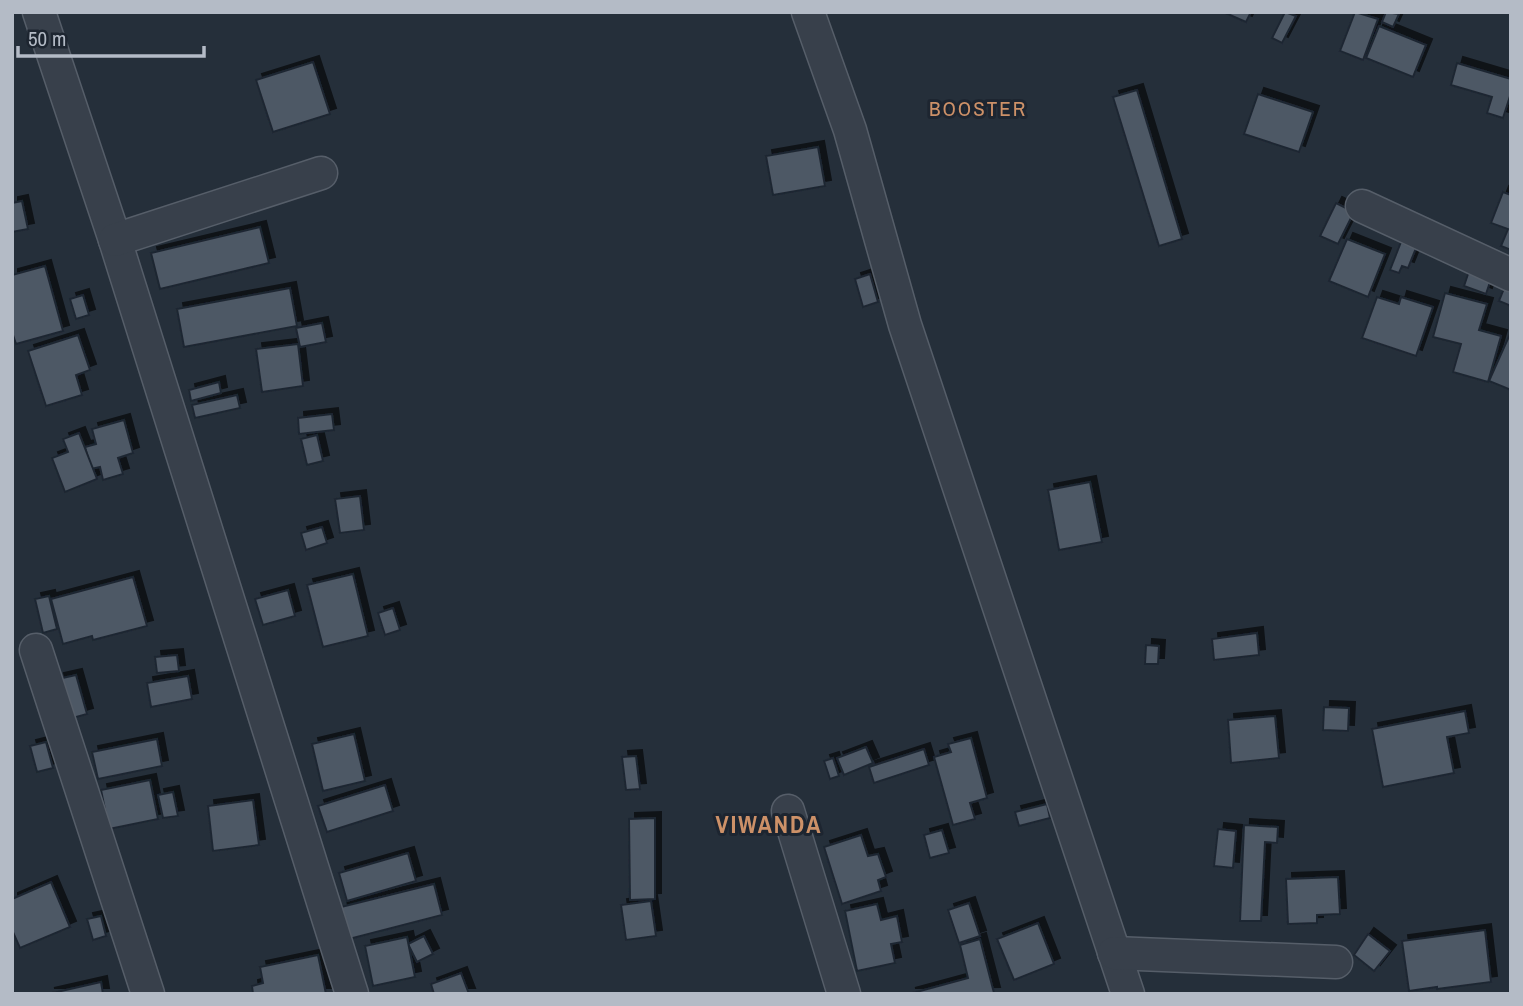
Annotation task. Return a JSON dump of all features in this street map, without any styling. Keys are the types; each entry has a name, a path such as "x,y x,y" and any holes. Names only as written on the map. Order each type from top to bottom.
{"street":[{"path":"39,12 115,240 352,994"},
{"path":"808,12 850,130 905,325 1128,994"},
{"path":"115,240 321,173"},
{"path":"1362,206 1511,275"},
{"path":"36,650 148,994"},
{"path":"788,811 844,994"},
{"path":"1114,953 1336,962"}],"building":[{"path":"1223,12 1251,12 1246,22"},
{"path":"1285,12 1296,16 1282,43 1272,38"},
{"path":"1355,12 1378,19 1363,60 1340,51"},
{"path":"1386,12 1399,14 1393,27 1382,22"},
{"path":"1379,26 1426,45 1413,77 1366,58"},
{"path":"313,62 330,114 273,132 256,80"},
{"path":"1457,63 1511,79 1511,93 1503,118 1487,113 1492,97 1451,85"},
{"path":"1137,90 1182,239 1159,246 1113,97"},
{"path":"1258,94 1313,112 1299,152 1244,134"},
{"path":"818,147 825,186 773,195 766,156"},
{"path":"1503,192 1511,195 1511,250 1501,246 1508,229 1491,223"},
{"path":"22,201 28,229 12,232 12,203"},
{"path":"1336,203 1354,212 1338,244 1320,236"},
{"path":"260,227 269,263 160,289 151,253"},
{"path":"1347,239 1385,254 1368,297 1329,281"},
{"path":"1401,242 1416,248 1408,268 1402,266 1399,273 1390,270"},
{"path":"45,266 63,331 16,344 12,332 12,275"},
{"path":"1469,271 1491,279 1486,294 1464,286"},
{"path":"870,274 878,302 863,307 855,279"},
{"path":"1505,286 1511,289 1511,306 1499,301"},
{"path":"290,288 297,326 184,347 177,309"},
{"path":"1445,293 1487,304 1479,330 1501,336 1488,382 1453,372 1461,344 1433,337"},
{"path":"83,295 89,315 76,319 70,299"},
{"path":"1377,297 1399,304 1401,297 1433,307 1416,356 1362,338"},
{"path":"322,323 326,342 300,347 296,328"},
{"path":"1511,334 1511,390 1489,381"},
{"path":"78,335 90,370 76,375 82,395 46,406 28,351"},
{"path":"298,344 303,386 262,392 256,349"},
{"path":"219,382 221,393 191,401 189,390"},
{"path":"237,395 240,408 195,418 192,405"},
{"path":"332,414 334,430 299,434 298,418"},
{"path":"124,420 133,453 118,458 123,474 103,480 100,467 91,469 85,447 96,444 92,429"},
{"path":"79,433 97,479 65,492 52,458 68,452 63,439"},
{"path":"317,435 323,461 307,465 301,439"},
{"path":"1090,482 1102,542 1059,550 1048,490"},
{"path":"360,496 364,530 340,533 335,499"},
{"path":"322,527 327,543 306,550 301,533"},
{"path":"353,574 368,636 323,647 307,585"},
{"path":"133,577 147,626 93,640 92,636 63,644 51,599"},
{"path":"288,590 295,616 263,625 255,599"},
{"path":"49,596 57,629 43,633 35,599"},
{"path":"393,608 400,630 385,635 378,613"},
{"path":"1257,633 1259,655 1214,660 1212,639"},
{"path":"1146,645 1159,646 1158,664 1145,664"},
{"path":"177,655 179,671 157,673 155,657"},
{"path":"76,675 87,714 69,719 58,679"},
{"path":"188,676 192,699 151,707 147,683"},
{"path":"1324,707 1349,708 1348,731 1323,730"},
{"path":"1465,711 1469,733 1447,737 1454,773 1383,787 1372,729"},
{"path":"1275,716 1279,758 1231,763 1228,720"},
{"path":"354,734 365,781 323,791 312,744"},
{"path":"971,738 987,798 970,803 975,819 953,825 934,757 951,752 948,744"},
{"path":"157,739 162,766 98,779 92,752"},
{"path":"46,742 53,768 37,772 30,746"},
{"path":"866,747 873,763 844,775 837,758"},
{"path":"924,749 929,765 874,783 869,767"},
{"path":"636,756 640,789 626,790 622,757"},
{"path":"833,758 839,776 830,779 824,761"},
{"path":"150,780 158,819 109,829 101,790"},
{"path":"385,785 393,811 327,832 318,806"},
{"path":"173,792 178,816 163,818 158,795"},
{"path":"253,800 259,845 213,851 208,806"},
{"path":"1047,804 1050,818 1019,826 1015,812"},
{"path":"655,818 655,899 630,900 629,819"},
{"path":"1244,825 1278,827 1277,843 1265,842 1261,921 1240,921"},
{"path":"1218,829 1236,831 1233,868 1214,866"},
{"path":"942,830 949,853 930,858 924,835"},
{"path":"861,835 868,856 878,854 886,877 878,880 881,891 842,904 824,847"},
{"path":"408,853 416,881 347,901 339,873"},
{"path":"1338,877 1340,914 1317,915 1317,923 1288,924 1286,879"},
{"path":"51,882 70,927 20,948 12,930 12,899"},
{"path":"434,884 442,915 349,939 341,907"},
{"path":"651,901 656,936 626,940 621,905"},
{"path":"969,903 980,936 959,943 948,910"},
{"path":"877,904 881,920 897,916 902,942 891,944 895,963 857,971 845,911"},
{"path":"101,916 106,936 93,940 87,919"},
{"path":"1038,923 1054,964 1014,980 997,939"},
{"path":"1485,930 1491,982 1409,991 1402,941"},
{"path":"1368,934 1390,951 1374,971 1354,955"},
{"path":"424,936 433,954 417,962 408,944"},
{"path":"407,937 415,977 373,986 365,946"},
{"path":"980,939 994,993 909,994 968,978 960,945"},
{"path":"318,955 326,994 253,994 252,986 263,983 260,967"},
{"path":"461,973 469,994 434,994 431,984"},
{"path":"101,982 103,994 48,994"}],"district":[{"name":"BOOSTER","path":"978,108"},
{"name":"VIWANDA","path":"769,824"}]}
